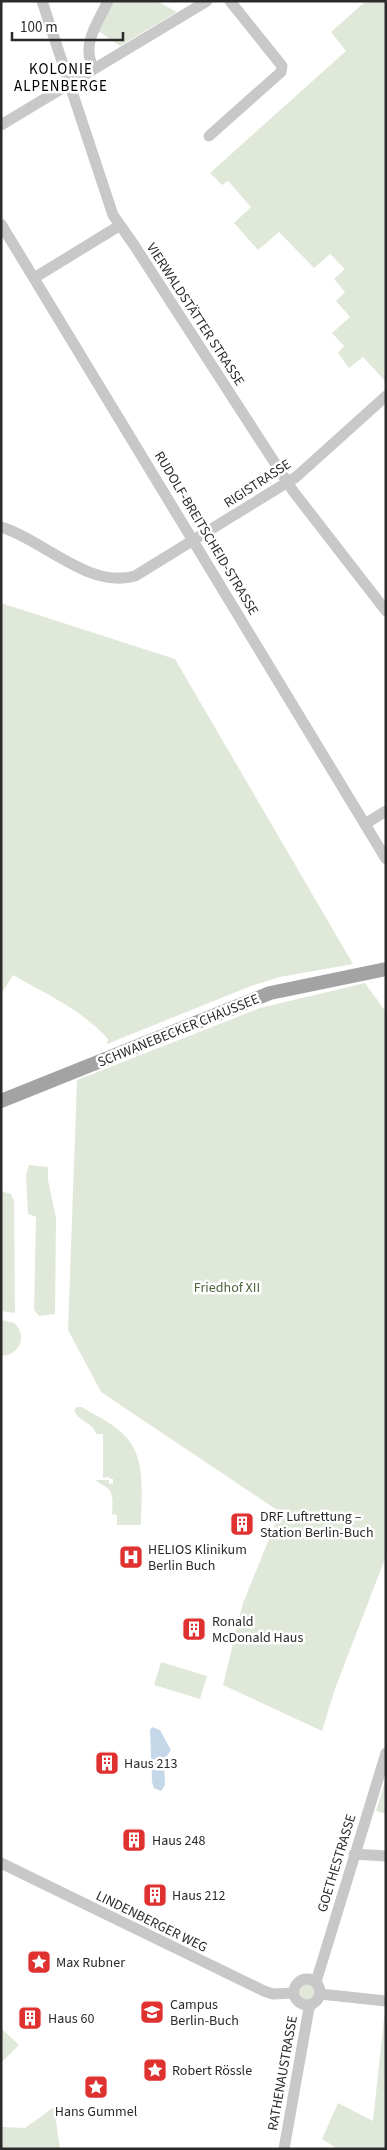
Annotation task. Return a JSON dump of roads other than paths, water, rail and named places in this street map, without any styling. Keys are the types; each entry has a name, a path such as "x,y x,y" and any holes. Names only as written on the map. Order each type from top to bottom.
{"main road":[{"name":"SCHWANEBECKER CHAUSSEE","path":"1,1101 270,994 386,969"}],"street":[{"name":"VIERWALDSTÄTTER STRASSE","path":"42,1 113,215 119,226 134,246 288,483 386,611"},
{"path":"94,68 88,52 89,41 108,1"},
{"path":"1,125 207,1"},
{"path":"209,136 281,72 282,66 230,1"},
{"name":"RUDOLF-BREITSCHEID-STRASSE","path":"1,224 386,859"},
{"path":"34,278 119,226"},
{"name":"RIGISTRASSE","path":"1,527 22,535 90,573 117,578 132,577 288,483 386,396"},
{"path":"365,824 386,811"},
{"name":"GOETHESTRASSE","path":"316,1982 386,1754"},
{"path":"354,1854 386,1856"},
{"name":"LINDENBERGER WEG","path":"1,1863 264,1991 273,1994 293,1993 300,2003 305,2005 312,2004"},
{"path":"293,1993 294,1986 302,1979 308,1978 316,1982 320,1994"},
{"path":"320,1994 386,2000"},
{"path":"312,2004 320,1994"},
{"name":"RATHENAUSTRASSE","path":"284,2149 309,2008 312,2004"}],"water":[{"path":"152,1727 160,1730 171,1750 164,1760 165,1785 161,1791 154,1788 152,1782 150,1730"}],"place":[{"name":"DRF Luftrettung – Station Berlin-Buch","path":"242,1524"},
{"name":"HELIOS Klinikum Berlin Buch","path":"131,1557"},
{"name":"Ronald McDonald Haus","path":"194,1629"},
{"name":"Haus 213","path":"107,1763"},
{"name":"Haus 248","path":"134,1840"},
{"name":"Haus 212","path":"155,1895"},
{"name":"Max Rubner","path":"39,1962"},
{"name":"Campus Berlin-Buch","path":"152,2012"},
{"name":"Haus 60","path":"30,2018"},
{"name":"Robert Rössle","path":"155,2070"},
{"name":"Hans Gummel","path":"96,2087"}],"district":[{"name":"KOLONIE ALPENBERGE","path":"61,78"}],"park label":[{"name":"Friedhof XII","path":"227,1287"}]}
